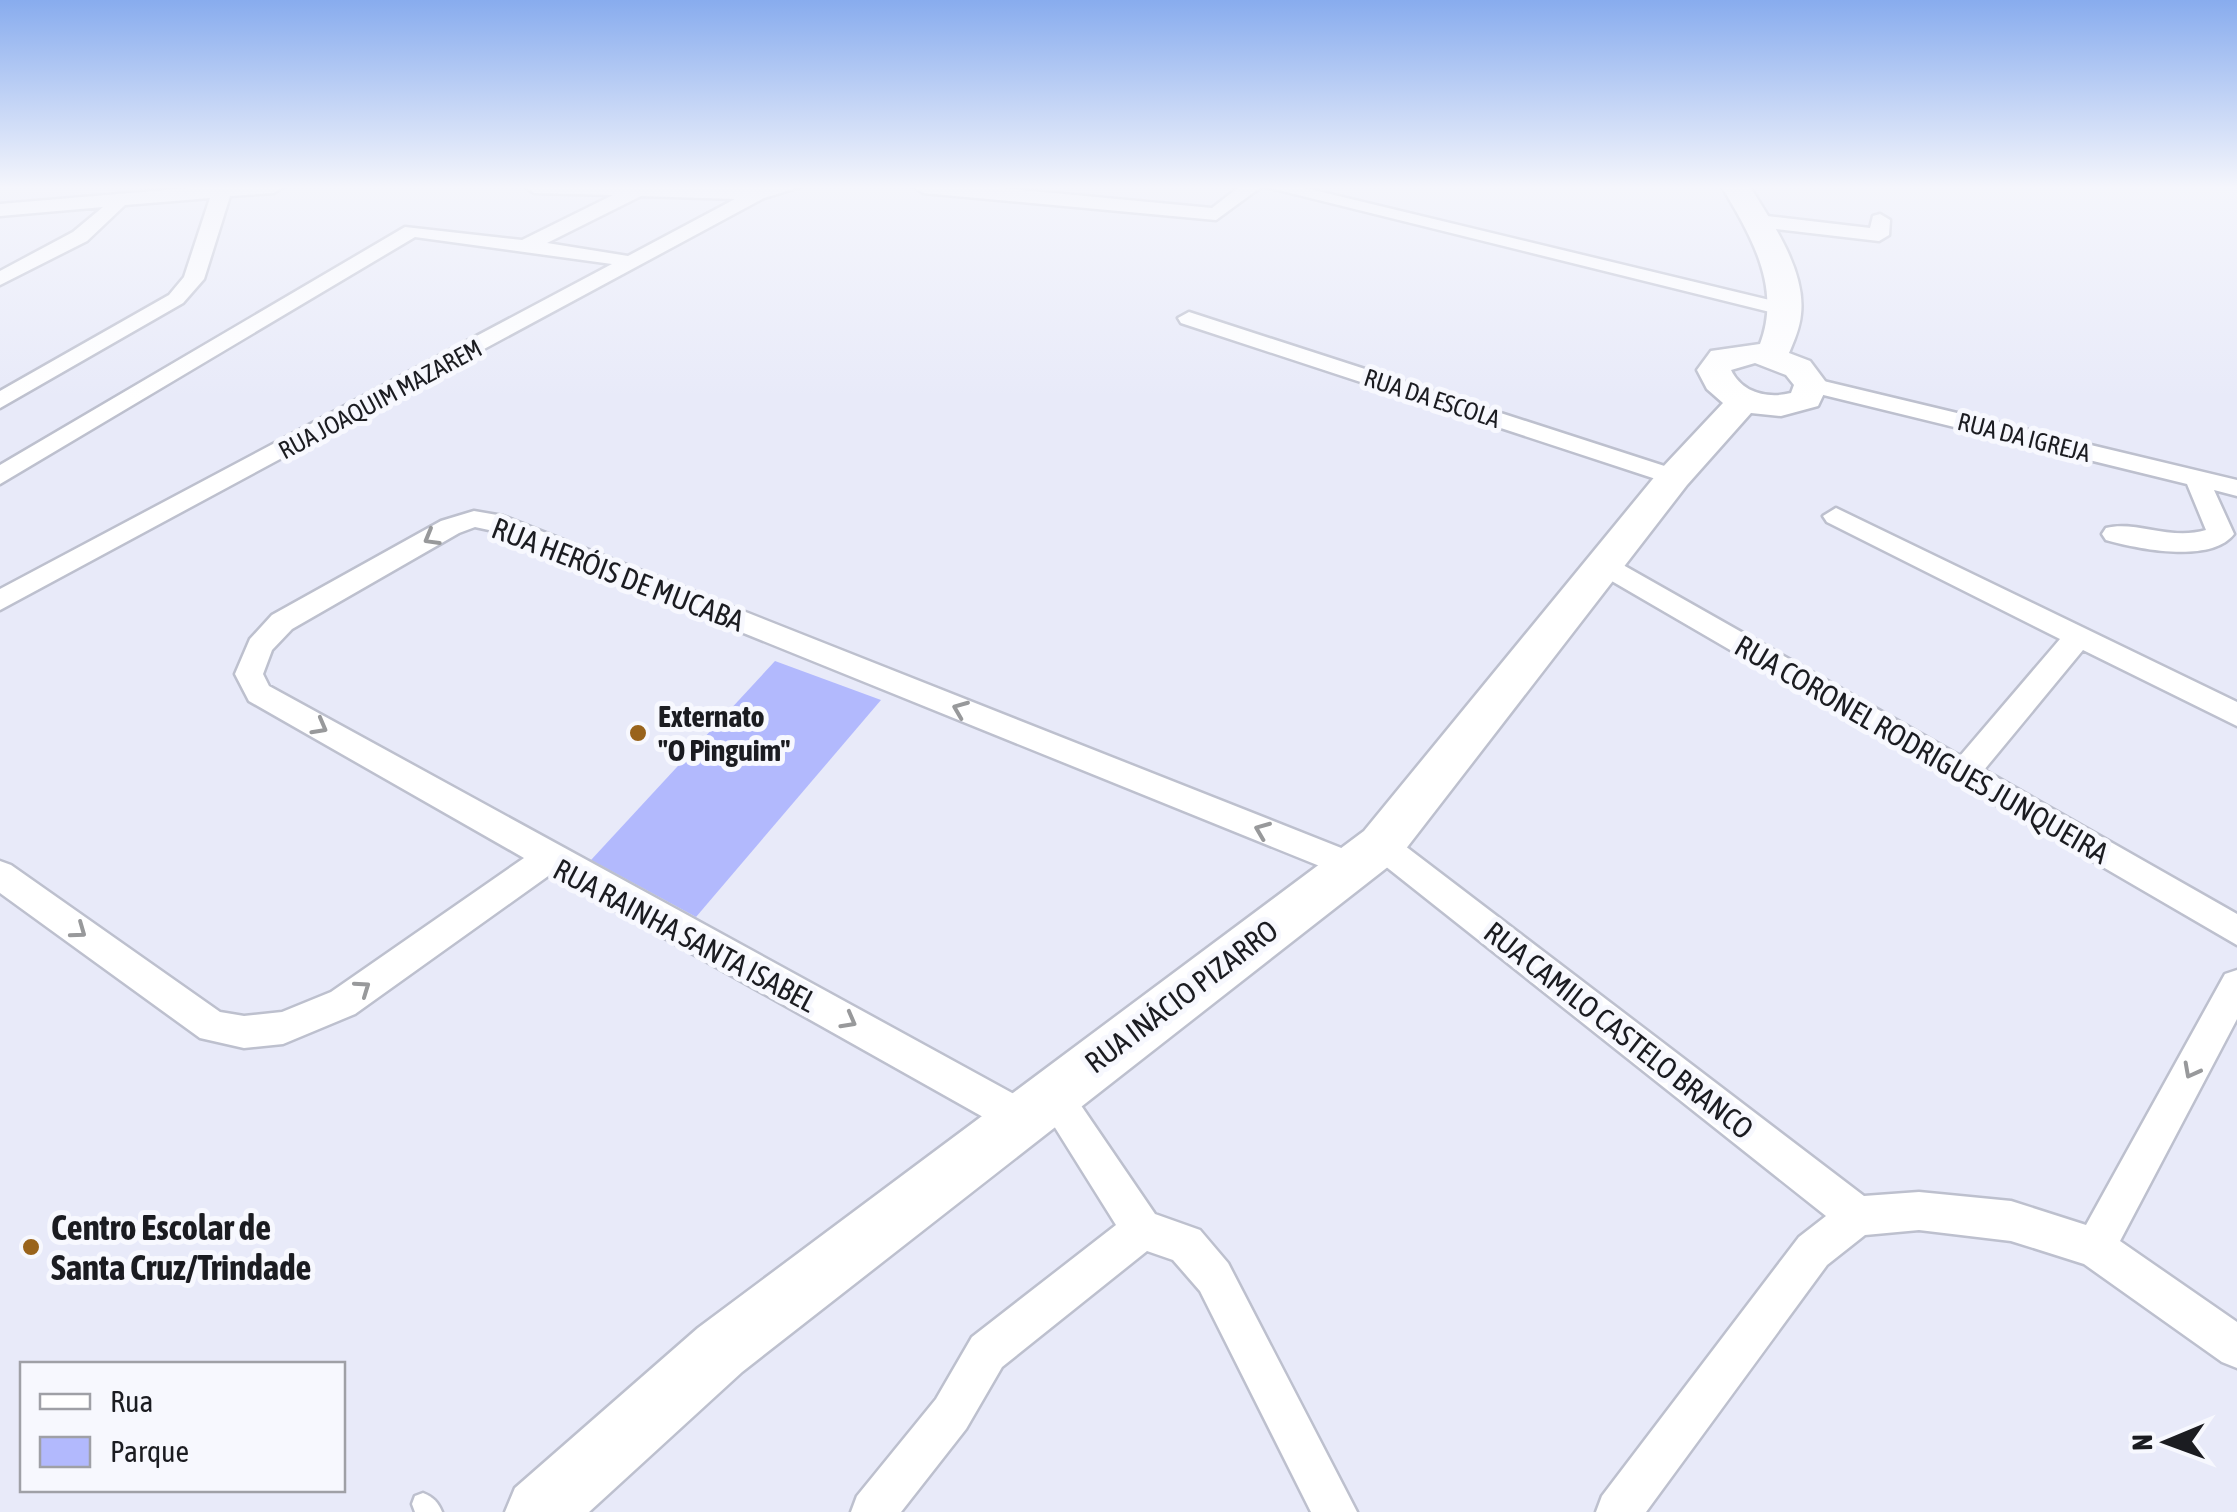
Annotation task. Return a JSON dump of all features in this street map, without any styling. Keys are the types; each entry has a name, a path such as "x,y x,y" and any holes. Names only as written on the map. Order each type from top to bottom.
{"main road":[{"path":"1772,356 1786,310 1773,258"},
{"path":"1744,352 1772,356 1798,368 1811,385 1811,392 1798,404 1772,406 1744,400 1716,378 1717,364 1744,352"},
{"name":"RUA INÁCIO PIZARRO","path":"539,1512 720,1350 1366,856 1607,567 1674,478 1744,400"}],"street":[{"path":"0,279 39,258"},
{"path":"0,401 176,299 194,279 201,258"},
{"path":"0,476 367,258"},
{"path":"609,258 620,259"},
{"name":"RUA JOAQUIM MAZAREM","path":"0,602 645,258"},
{"path":"1566,258 1786,310"},
{"name":"RUA DA ESCOLA","path":"1188,318 1674,478"},
{"name":"RUA DA IGREJA","path":"1811,385 2237,488"},
{"path":"2116,534 2175,544 2204,542 2221,534 2197,478"},
{"path":"1836,516 2237,715"},
{"name":"RUA HERÓIS DE MUCABA","path":"550,856 259,693 249,674 260,646 282,622 450,526 474,519 494,522 1366,856"},
{"name":"RUA CORONEL RODRIGUES JUNQUEIRA","path":"1607,567 2237,931"},
{"path":"1964,773 2079,636"},
{"name":"RUA RAINHA SANTA ISABEL","path":"0,875 214,1027 244,1032 283,1028 343,1003 550,856 1037,1106"},
{"name":"RUA CAMILO CASTELO BRANCO","path":"1366,856 1858,1216"},
{"path":"2095,1248 2237,985"},
{"path":"1037,1106 1142,1230 1186,1244 1214,1278 1335,1512"},
{"path":"1618,1512 1813,1252 1858,1216 1919,1211 2011,1221 2095,1248 2237,1346"},
{"path":"873,1512 951,1414 987,1352 1142,1230"}],"green space":[{"path":"775,661 881,700 696,917 591,860"}],"place":[{"name":"Externato \"O Pinguim\"","path":"638,733"},
{"name":"Centro Escolar de Santa Cruz/Trindade","path":"31,1247"}]}
